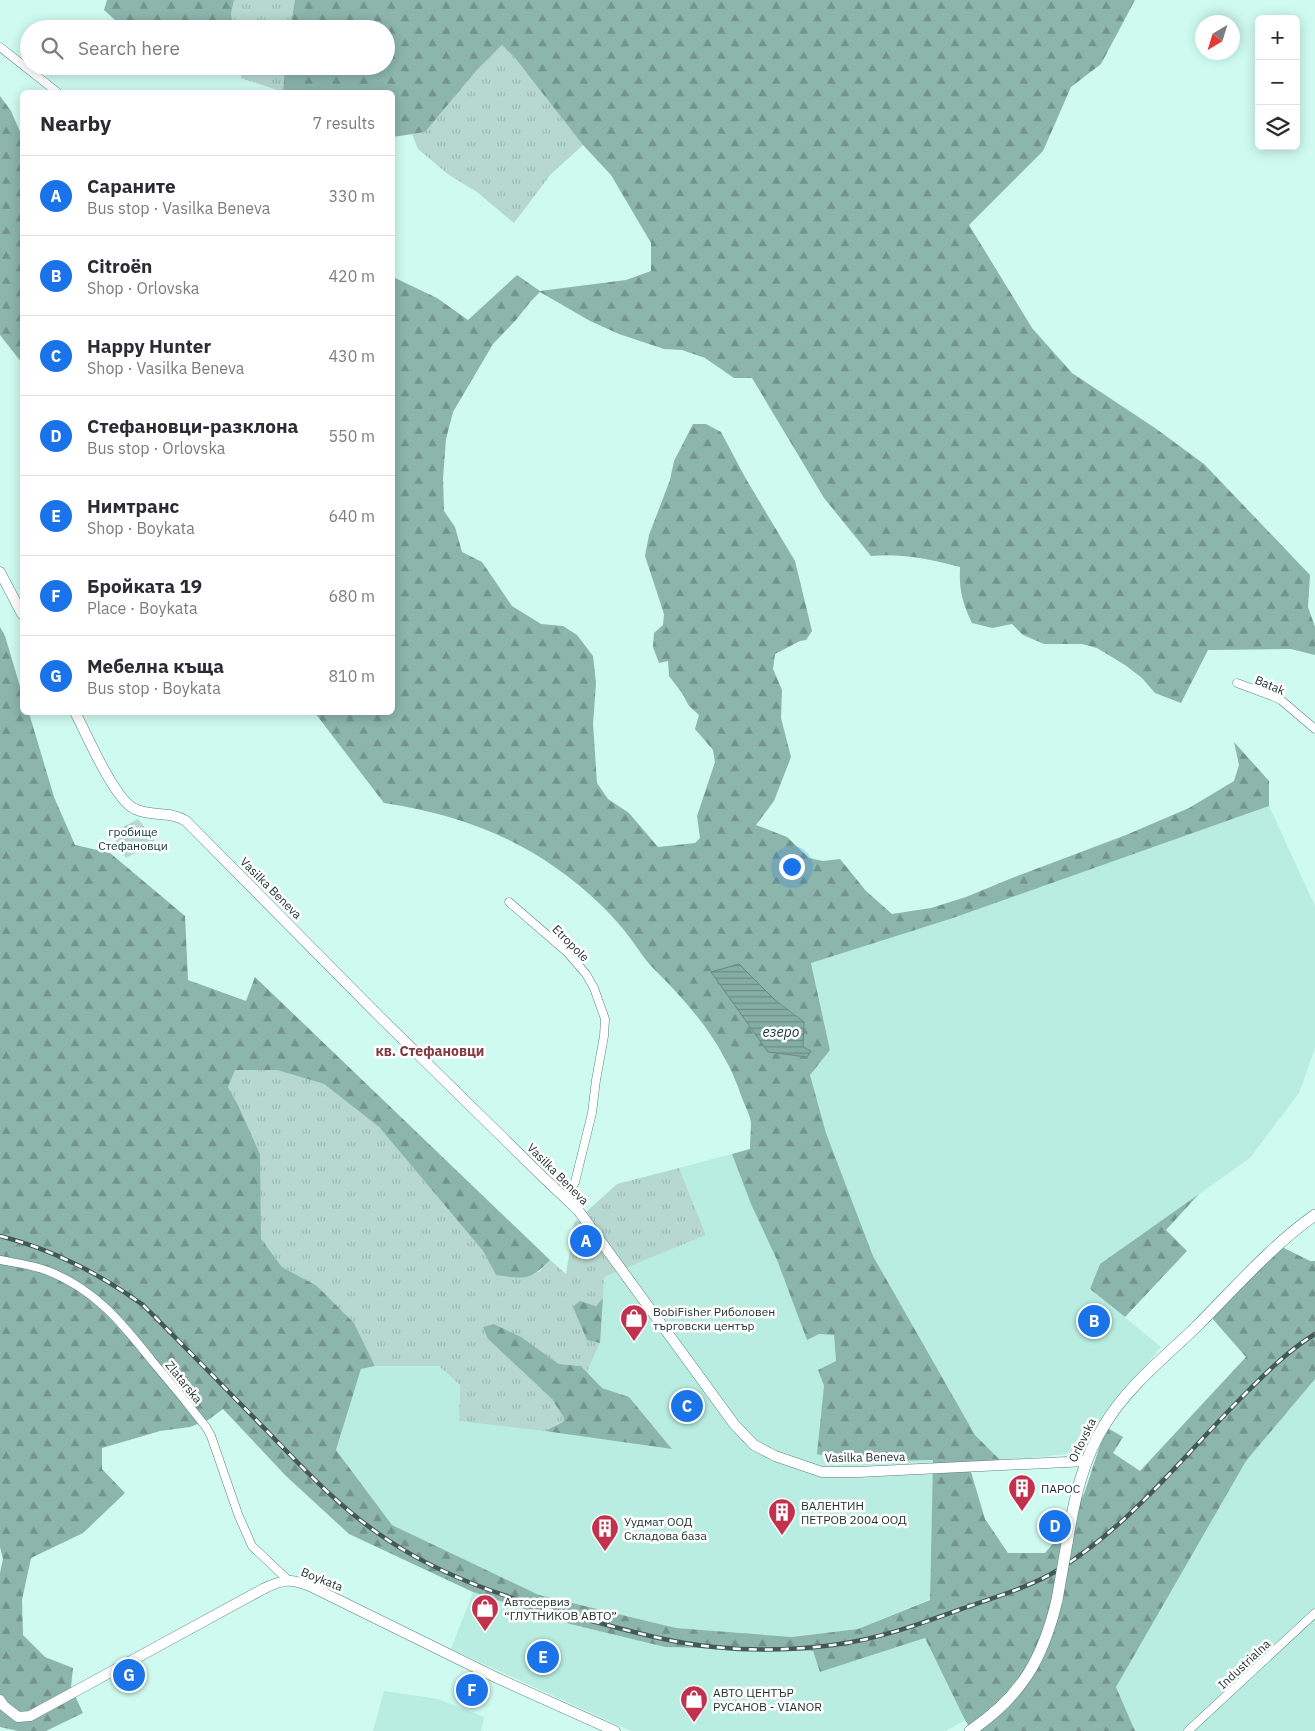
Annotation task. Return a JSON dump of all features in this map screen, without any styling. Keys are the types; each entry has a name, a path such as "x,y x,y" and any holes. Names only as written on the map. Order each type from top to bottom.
{"main road":[{"name":"Orlovska","path":"970,1731 992,1716 1019,1687 1042,1649 1057,1600 1082,1474 1105,1423 1134,1388 1277,1247 1315,1215"}],"street":[{"path":"0,47 20,63"},
{"path":"35,75 54,90"},
{"path":"0,572 20,610"},
{"name":"Batak","path":"1237,684 1281,700 1315,730"},
{"name":"Vasilka Beneva","path":"77,715 116,790 126,804 147,812 178,816 191,825 381,1018 544,1178 567,1198 589,1224 734,1424 749,1441 763,1451 822,1472 1087,1461"},
{"name":"Etropole","path":"508,902 567,952 586,974 594,988 605,1019 592,1113 575,1182 567,1198"},
{"name":"Zlatarska","path":"0,1260 26,1264 49,1271 96,1299 121,1322 206,1427 211,1436 244,1530 252,1546 288,1580"},
{"name":"Boykata","path":"0,1700 4,1706 18,1717 30,1716 263,1589 288,1580 297,1580 497,1678 615,1731"},
{"name":"Industrialna","path":"1188,1731 1315,1613"}],"shaded area":[{"path":"1269,806 1315,906 1315,1048 1299,1093 1250,1158 1100,1264 1090,1289 1161,1347 1075,1453 1001,1461 975,1435 873,1256 826,1133 810,1075 830,1050 811,962 953,918"},
{"path":"732,1154 751,1204 777,1260 807,1339 819,1334 834,1335 836,1361 818,1370 824,1386 818,1453 850,1462 933,1460 930,1599 858,1629 792,1637 676,1628 539,1595 392,1525 336,1450 361,1369 375,1366 439,1366 460,1385 459,1421 560,1432 672,1449 629,1397 602,1388 587,1372 600,1343 604,1277 706,1235 679,1168"},
{"path":"1315,1379 1315,1731 1135,1731 1116,1687 1246,1461"},
{"path":"473,1592 570,1624 665,1647 813,1651 820,1672 925,1638 965,1720 946,1731 631,1731 451,1649"},
{"path":"384,1691 438,1699 484,1717 481,1731 373,1731"}],"green space":[{"path":"107,0 234,0 231,14 232,20 115,20 104,10"},
{"path":"234,0 295,0 292,20 232,20 231,14"},
{"path":"295,0 1135,0 1101,64 1071,87 1043,151 969,225 1032,328 1072,373 1155,428 1204,464 1310,575 1308,607 1315,627 1315,655 1291,649 1208,650 1181,703 1155,693 1142,678 1097,648 1082,644 1044,644 1023,635 1012,624 992,628 972,623 962,596 960,567 916,557 871,556 824,498 752,378 734,378 705,358 682,350 664,349 619,334 590,321 540,292 493,344 453,412 446,439 443,478 444,511 455,527 462,552 482,562 512,606 541,624 563,626 577,635 593,656 596,683 593,724 597,783 608,799 629,813 658,847 695,843 700,838 697,816 715,762 713,750 695,729 699,715 689,706 669,676 668,661 659,663 653,647 654,633 663,625 664,614 645,556 649,535 670,480 674,461 693,424 706,424 721,432 746,479 795,561 812,631 806,640 800,641 775,654 773,669 782,690 781,718 791,757 774,801 756,825 787,837 809,858 823,861 840,859 866,891 892,914 931,908 966,897 1126,835 1189,808 1234,781 1239,765 1234,742 1269,781 1269,806 953,918 811,963 830,1050 810,1075 826,1133 873,1256 975,1435 1001,1461 971,1472 985,1519 1008,1553 1045,1553 1060,1535 1084,1494 1106,1427 1123,1437 1113,1453 1140,1471 1246,1357 1211,1317 1282,1247 1310,1261 1315,1261 1315,1379 1246,1461 1116,1687 1135,1731 972,1731 925,1638 820,1672 813,1651 665,1647 570,1624 473,1592 349,1534 286,1476 223,1409 208,1420 190,1427 160,1431 102,1448 102,1469 125,1493 83,1533 31,1558 22,1600 23,1635 45,1657 73,1668 71,1687 83,1713 46,1731 18,1731 0,1727 0,1573 3,1559 0,1547 0,627 5,636 20,686 20,715 30,715 54,797 75,845 110,853 185,916 188,980 246,1001 255,977 550,1260 537,1272 526,1277 496,1275 483,1251 379,1127 324,1084 277,1070 235,1070 228,1087 260,1154 261,1239 282,1267 317,1286 354,1323 375,1366 361,1369 336,1450 392,1525 539,1595 676,1628 792,1637 858,1629 930,1600 933,1460 850,1462 817,1454 824,1386 818,1370 836,1361 834,1335 819,1334 807,1340 777,1260 751,1204 732,1154 750,1149 750,1117 726,1060 705,1027 681,997 650,965 617,922 579,885 554,866 528,850 474,825 446,816 384,803 317,715 395,715 395,278 437,298 468,320 517,275 540,291 626,280 651,271 651,243 611,175 583,145 515,58 502,45 477,70 425,132 395,137 395,90 283,90 284,75 395,75 395,20 292,20","holes":["775,1000 804,1022 803,1047 807,1057 768,1052"]},
{"path":"502,45 515,58 583,145 551,174 514,223 477,192 449,175 418,149 412,134 425,132 477,70"},
{"path":"241,75 284,75 283,90 277,90 241,78"},
{"path":"0,96 11,111 20,131 20,360 0,335"},
{"name":"гробище Стефановци","path":"138,819 155,841 126,858 111,834"},
{"path":"235,1069 277,1070 324,1084 379,1127 483,1251 496,1275 539,1272 550,1260 566,1274 574,1223 617,1184 679,1168 706,1235 604,1277 603,1298 596,1306 580,1301 587,1339 600,1343 587,1372 581,1366 559,1364 521,1338 494,1324 488,1339 552,1399 564,1418 563,1422 545,1431 459,1421 460,1385 439,1366 375,1366 354,1323 317,1286 282,1267 260,1239 260,1154 228,1087"},
{"path":"1199,1194 1166,1230 1187,1251 1125,1317 1090,1289 1100,1264"},
{"path":"603,1298 600,1343 587,1340 573,1307 580,1301 596,1306"},
{"path":"494,1324 521,1337 559,1364 581,1366 602,1388 629,1397 672,1449 545,1431 563,1422 564,1418 552,1399 488,1339 483,1327"}],"water":[{"name":"езеро","path":"739,964 775,1000 804,1022 803,1047 811,1051 807,1057 768,1052 711,972"}],"railway":[{"path":"0,1236 39,1248 75,1264 143,1305 320,1485 363,1522 402,1549 477,1586 530,1604 632,1632 698,1645 729,1648 803,1648 868,1639 901,1630 1014,1591 1047,1576 1085,1552 1110,1532 1157,1487 1262,1377 1287,1354 1315,1334"}],"place":[{"name":"Сараните","path":"586,1241"},
{"name":"Citroën","path":"1094,1321"},
{"name":"BobiFisher Риболовен търговски център","path":"634,1342"},
{"name":"Happy Hunter","path":"687,1406"},
{"name":"ПАРОС","path":"1022,1512"},
{"name":"Стефановци-разклона","path":"1055,1526"},
{"name":"ВАЛЕНТИН ПЕТРОВ 2004 ООД","path":"782,1536"},
{"name":"Уудмат ООД Складова база","path":"605,1552"},
{"name":"Автосервиз “ГЛУТНИКОВ АВТО”","path":"485,1632"},
{"name":"Нимтранс","path":"543,1657"},
{"name":"Мебелна къща","path":"129,1675"},
{"name":"Бройката 19","path":"472,1690"},
{"name":"АВТО ЦЕНТЪР РУСАНОВ - VIANOR","path":"694,1723"}],"district":[{"name":"кв. Стефановци","path":"430,1051"}]}
